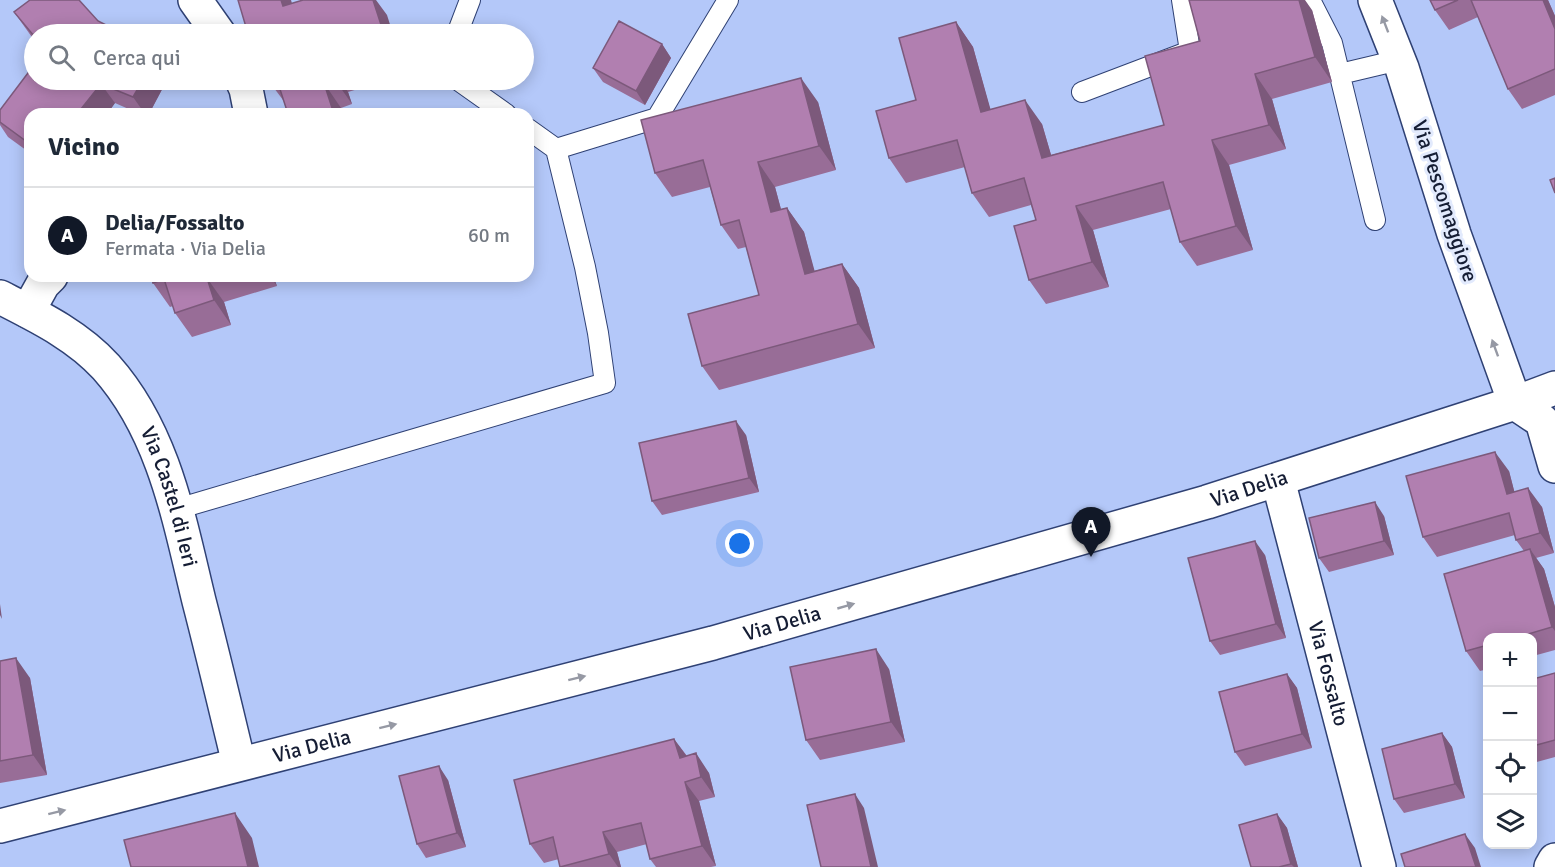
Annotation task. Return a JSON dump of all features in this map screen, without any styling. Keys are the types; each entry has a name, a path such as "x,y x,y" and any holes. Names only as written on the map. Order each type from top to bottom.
{"street":[{"path":"195,0 212,24"},
{"name":"Via Pescomaggiore","path":"1375,0 1399,60 1454,234 1515,403"},
{"path":"246,90 249,108"},
{"path":"14,304 45,282"},
{"name":"Via Castel di Ieri","path":"14,304 39,316 67,334 107,368 134,407 158,449 177,509 239,764"},
{"name":"Via Delia","path":"0,826 713,644 1196,506 1555,388"},
{"path":"1515,403 1542,421 1555,466"},
{"name":"Via Fossalto","path":"1278,480 1379,867"},
{"path":"1551,867 1555,860"}],"lane":[{"path":"461,24 471,0"},
{"path":"556,149 657,118 728,0"},
{"path":"1082,92 1190,51 1182,0"},
{"path":"1311,0 1332,44 1376,220"},
{"path":"1340,74 1399,60"},
{"path":"472,90 498,108"},
{"path":"177,509 605,383 585,267 556,149 534,133"}],"building":[{"path":"30,0 79,0 98,21 104,24 24,24 14,12"},
{"path":"238,0 281,0 283,6 303,0 373,0 381,24 245,24"},
{"path":"1189,0 1299,0 1315,57 1255,74 1269,125 1212,140 1236,226 1180,242 1163,182 1076,206 1092,262 1029,280 1014,226 1036,220 1024,178 972,193 957,140 889,158 876,111 916,100 899,38 956,22 981,112 1025,100 1042,158 1164,125 1145,56 1200,41"},
{"path":"1430,0 1458,0 1435,10"},
{"path":"1471,0 1543,0 1555,29 1555,69 1508,89"},
{"path":"619,21 662,44 636,91 593,68"},
{"path":"24,78 24,90 96,90 82,108 24,108 24,140 0,122 0,110"},
{"path":"801,78 819,146 758,162 771,212 787,208 805,274 842,264 858,324 702,366 688,314 759,295 739,220 721,225 703,160 655,173 641,120"},
{"path":"116,90 137,90 133,97"},
{"path":"280,90 326,90 332,108 286,108"},
{"path":"1555,178 1555,193 1550,180"},
{"path":"165,282 208,282 214,300 175,313"},
{"path":"736,421 749,478 652,501 639,443"},
{"path":"1495,452 1507,494 1528,488 1540,533 1516,540 1509,513 1423,537 1406,476"},
{"path":"1375,502 1384,541 1319,558 1309,518"},
{"path":"1255,541 1276,624 1210,641 1188,558"},
{"path":"1530,549 1552,627 1532,633 1483,633 1483,646 1466,651 1444,574"},
{"path":"876,649 891,722 806,740 790,667"},
{"path":"16,658 33,755 0,761 0,661"},
{"path":"1555,673 1555,740 1537,745 1537,687 1537,678"},
{"path":"1287,674 1302,734 1235,752 1219,692"},
{"path":"1442,733 1455,784 1394,799 1382,749"},
{"path":"674,739 680,758 696,753 701,777 685,782 702,846 650,859 641,823 603,832 609,854 560,867 553,837 530,844 514,780"},
{"path":"439,766 457,833 417,844 399,776"},
{"path":"855,794 871,867 821,867 807,805"},
{"path":"235,813 248,867 131,867 124,840"},
{"path":"1277,814 1291,864 1279,867 1251,867 1239,825"},
{"path":"1465,834 1476,867 1405,867 1401,854"}],"place":[{"name":"Delia/Fossalto","path":"1091,557"}]}
